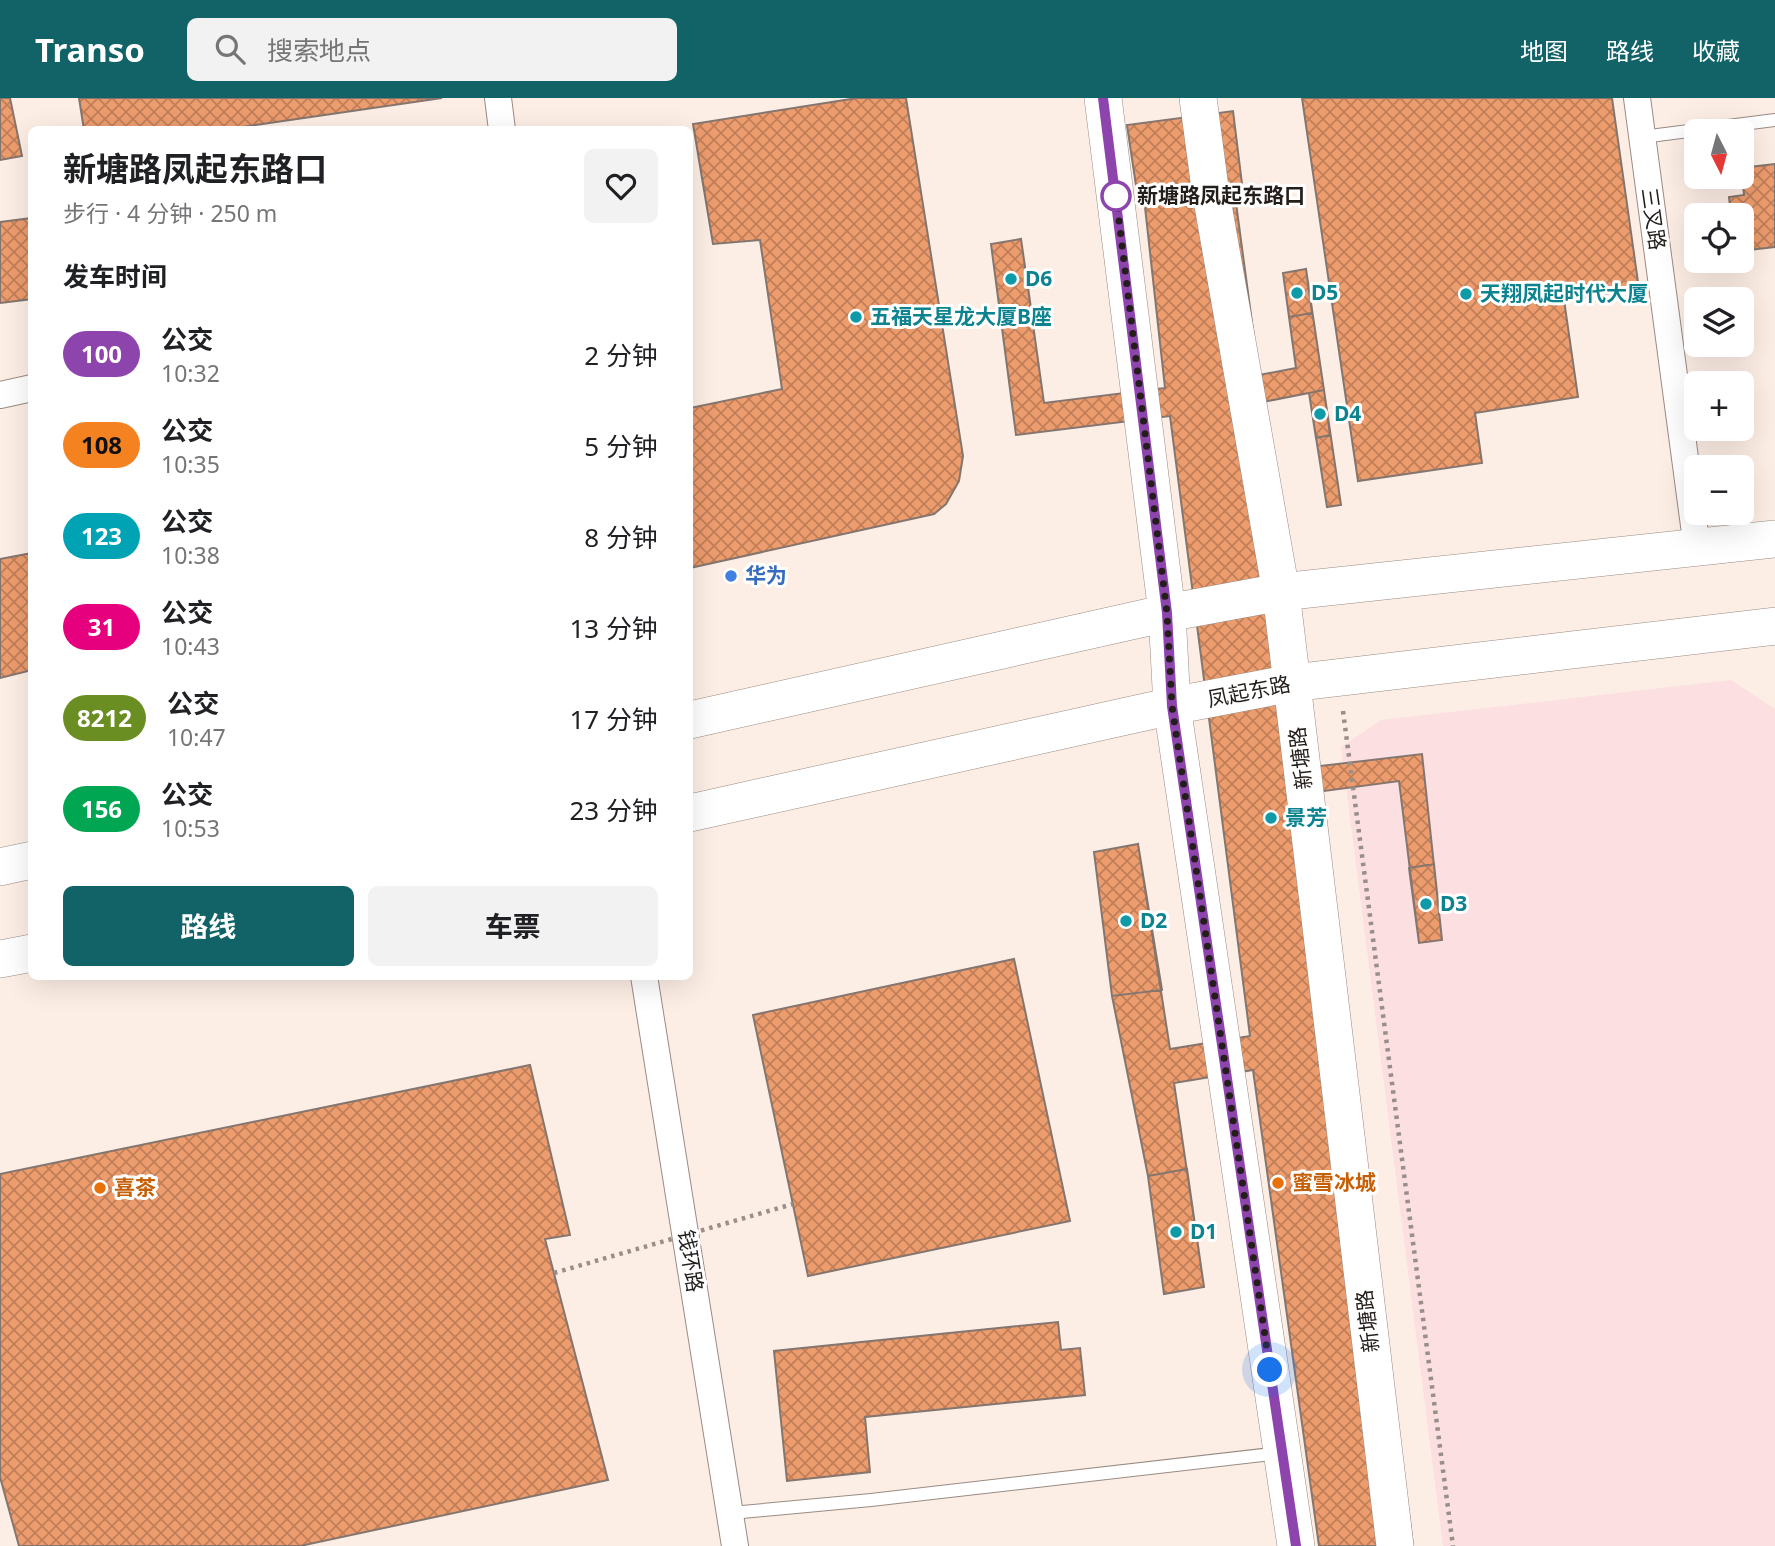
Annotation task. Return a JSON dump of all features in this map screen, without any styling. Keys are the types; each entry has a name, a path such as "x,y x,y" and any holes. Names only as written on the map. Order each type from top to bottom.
{"main road":[{"path":"1103,98 1167,613 1172,706 1296,1546"},
{"name":"新塘路","path":"1198,98 1210,188 1281,592 1395,1546"},
{"path":"693,719 1167,613 1281,592 1775,539"},
{"name":"凤起东路","path":"694,817 1172,706 1292,683 1775,625"},
{"path":"0,867 28,861"},
{"path":"0,959 28,954"}],"street":[{"path":"498,98 502,126"},
{"name":"三叉路","path":"1637,98 1697,548"},
{"path":"0,395 28,389"},
{"name":"钱环路","path":"645,980 735,1546"}],"lane":[{"path":"1642,136 1775,120"},
{"path":"731,1513 871,1500 1282,1453"}],"path":[{"path":"1338,678 1453,1546"},
{"path":"554,1273 793,1204"}],"shaded area":[{"path":"1731,680 1775,709 1775,1546 1443,1546 1341,747 1381,720"}],"building":[{"path":"0,98 10,98 22,156 0,160"},
{"path":"79,98 442,98 250,126 83,126"},
{"name":"五福天星龙大厦B座","path":"857,98 906,98 963,456 959,481 946,504 934,514 693,567 693,407 782,389 760,240 713,244 693,124"},
{"name":"天翔凤起时代大厦","path":"1302,98 1612,98 1639,289 1564,300 1578,397 1475,413 1482,463 1358,481"},
{"name":"景芳","path":"1233,111 1242,184 1234,188 1259,375 1296,368 1283,273 1306,269 1341,505 1327,507 1309,393 1263,402 1312,767 1422,754 1442,940 1419,943 1399,781 1316,792 1413,1546 1319,1546 1253,1070 1174,1083 1204,1287 1164,1294 1148,1176 1112,996 1094,852 1138,844 1170,1049 1250,1036 1170,416 1016,435 991,244 1021,239 1044,403 1165,388 1144,198 1138,199 1127,125"},
{"path":"1775,164 1775,247 1754,249 1754,203 1730,203 1729,197 1744,195 1743,189 1754,189 1754,166"},
{"path":"28,218 28,300 0,303 0,222"},
{"name":"D6","path":"1021,239 1032,315 1001,320 991,244"},
{"name":"D5","path":"1306,269 1312,313 1289,317 1283,273"},
{"name":"D4","path":"1324,390 1330,435 1316,438 1309,393"},
{"path":"28,554 28,671 0,678 0,559"},
{"name":"D2","path":"1138,844 1162,990 1112,996 1094,852"},
{"name":"D3","path":"1434,864 1442,940 1419,943 1409,868"},
{"path":"1014,959 1070,1221 808,1276 753,1015"},
{"path":"530,1065 570,1235 545,1239 608,1480 300,1546 19,1546 0,1477 0,1174"},
{"name":"D1","path":"1187,1169 1204,1287 1164,1294 1148,1176"},
{"path":"1058,1322 1061,1350 1080,1348 1085,1395 865,1417 870,1472 787,1481 774,1351"}],"bus line":[{"name":"100","path":"1103,98 1167,613 1172,706 1296,1546"}],"place":[{"name":"新塘路凤起东路口","path":"1116,196"},
{"name":"D6","path":"1011,279"},
{"name":"D5","path":"1297,293"},
{"name":"天翔凤起时代大厦","path":"1466,294"},
{"name":"五福天星龙大厦B座","path":"856,317"},
{"name":"D4","path":"1320,414"},
{"name":"华为","path":"731,576"},
{"name":"景芳","path":"1271,818"},
{"name":"D3","path":"1426,904"},
{"name":"D2","path":"1126,921"},
{"name":"蜜雪冰城","path":"1278,1183"},
{"name":"喜茶","path":"100,1188"},
{"name":"D1","path":"1176,1232"}],"route":[{"path":"1116,196 1167,613 1172,706 1270,1370"}]}
